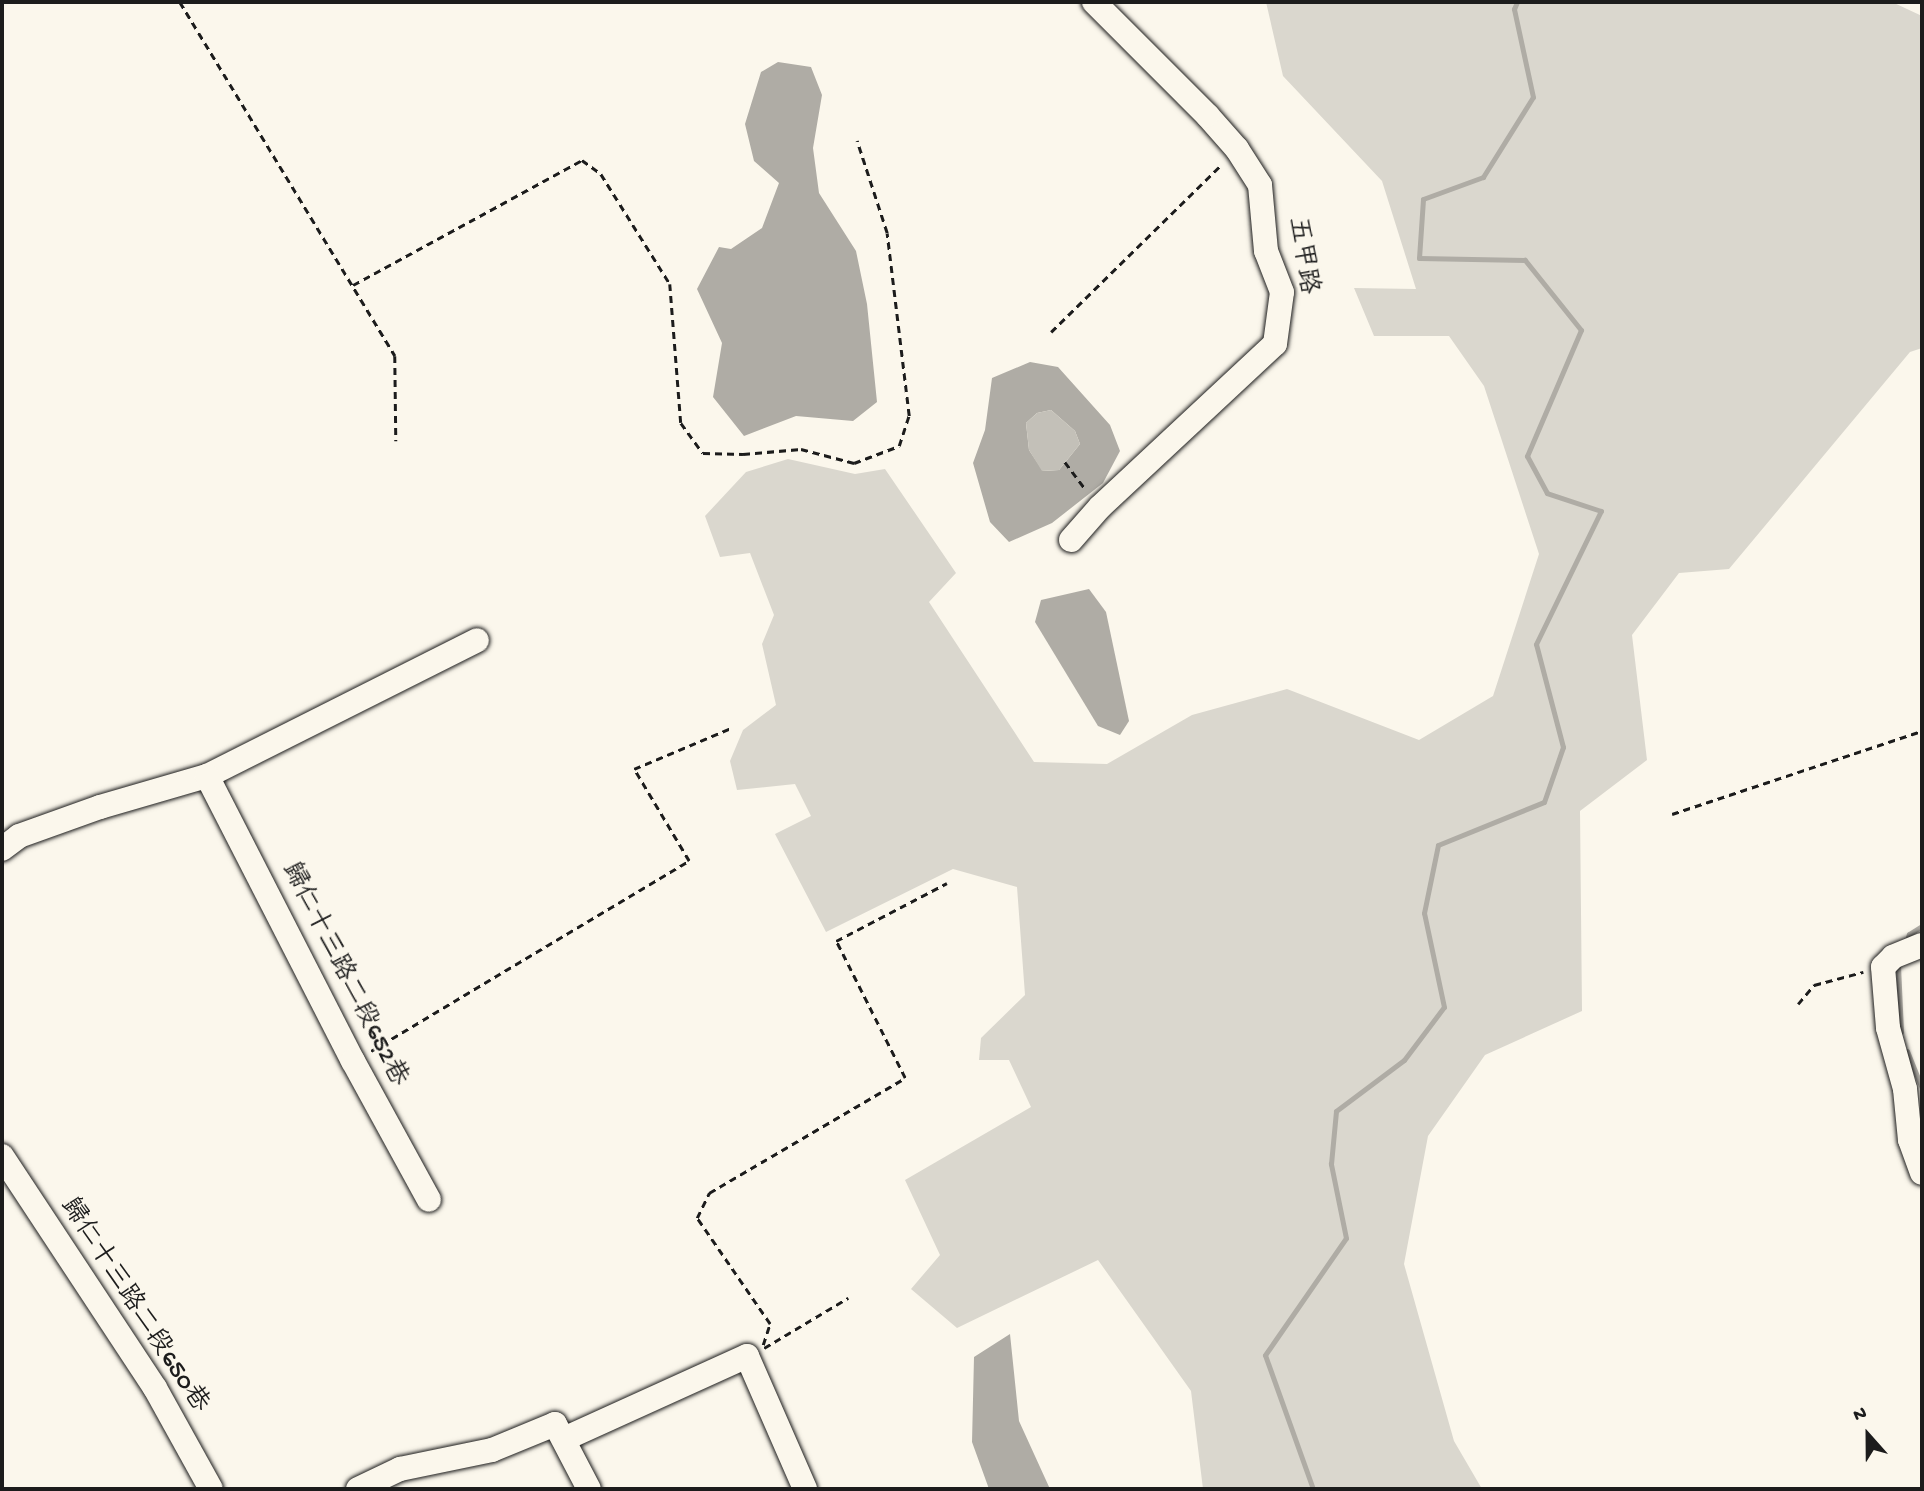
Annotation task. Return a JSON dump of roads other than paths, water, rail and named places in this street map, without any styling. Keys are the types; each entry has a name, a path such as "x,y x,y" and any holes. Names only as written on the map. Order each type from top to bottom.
{"lane":[{"name":"五甲路","path":"1071,540 1100,507 1275,344 1282,292 1266,251 1261,185 1237,149 1178,84 1094,2"},
{"path":"2,849 19,836 100,807 207,776 477,640"},
{"name":"歸仁十三路二段652巷","path":"207,776 353,1061 429,1200"},
{"path":"1903,954 1888,1028 1905,1089 1910,1140 1922,1172"},
{"name":"歸仁十三路二段650巷","path":"2,1156 155,1388 211,1489"},
{"path":"564,1439 747,1356 805,1489"},
{"path":"358,1489 400,1469 492,1450 555,1424 589,1489"}],"waterway":[{"path":"1313,1489 1265,1355 1346,1238 1331,1164 1336,1111 1404,1060 1444,1007 1424,913 1438,845 1544,802 1563,747 1536,644 1601,511 1547,493 1527,456 1581,330 1525,260 1419,258 1423,199 1483,177 1533,97 1514,9 1517,2"},
{"path":"1906,943 1909,934 1922,926"},
{"path":"1898,965 1901,1032"},
{"path":"1907,1051 1922,1088"}]}
